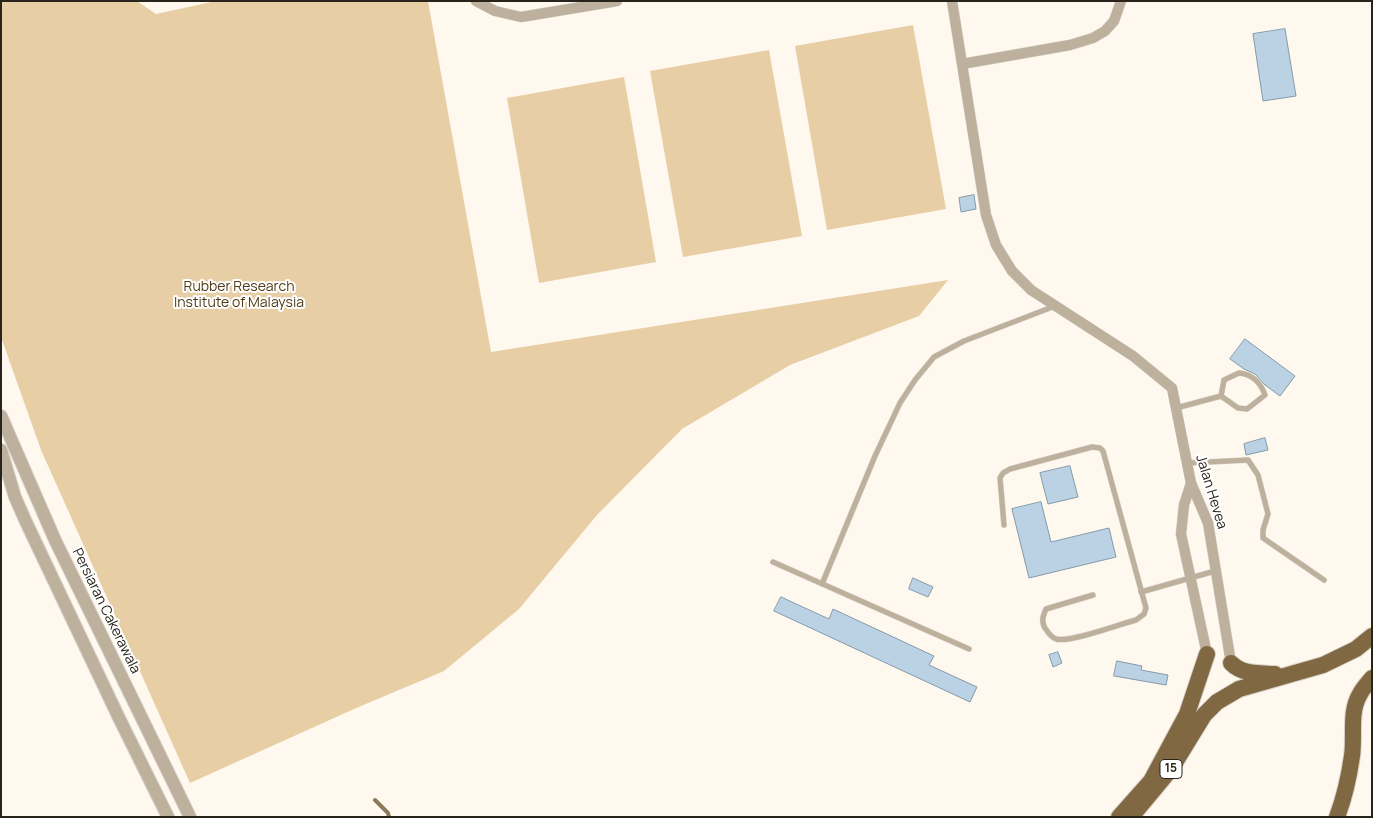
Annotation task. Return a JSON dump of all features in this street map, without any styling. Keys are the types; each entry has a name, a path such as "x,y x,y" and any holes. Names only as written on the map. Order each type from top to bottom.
{"highway":[{"name":"15","path":"1131,817 1170,769 1204,715 1217,702 1239,689 1323,665 1356,649 1372,636"},
{"path":"1119,817 1151,781 1187,714 1207,654"},
{"path":"1231,663 1238,670 1290,675"},
{"path":"1337,817 1346,792 1352,753 1355,703 1372,678"}],"street":[{"path":"476,1 495,11 521,17 617,1"},
{"path":"952,1 986,215 996,245 1012,271 1030,290 1055,306"},
{"path":"962,64 1070,45 1093,38 1105,32 1114,21 1121,1"},
{"name":"Jalan Hevea","path":"1055,306 1133,356 1172,388 1191,484 1208,523 1231,663"},
{"name":"Persiaran Cakerawala","path":"1,416 55,540 190,817"},
{"path":"1,450 15,497 26,522 168,817"},
{"path":"1191,484 1184,505 1181,534 1207,654"},
{"path":"154,788 158,817"}],"lane":[{"path":"822,584 875,456 900,403 934,357 964,341 1055,306"},
{"path":"1239,373 1248,374 1262,386 1265,394 1246,409 1238,408 1221,396 1224,380 1239,373"},
{"path":"1176,408 1221,396"},
{"path":"1004,525 1000,478 1003,473 1010,469 1092,447 1100,448 1103,451 1146,608 1144,614 1136,620 1069,639 1056,639 1049,634 1043,624 1043,616 1046,609 1094,595"},
{"path":"1187,463 1248,460 1258,475 1268,514 1263,530 1263,538 1324,580"},
{"path":"773,562 969,650"},
{"path":"1141,592 1215,571"}],"green space":[{"name":"Rubber Research Institute of Malaysia","path":"1,1 137,1 156,14 216,1 428,1 491,352 948,280 919,316 790,365 682,429 597,515 519,609 444,671 354,709 190,783 41,450 1,337"},
{"path":"913,25 946,209 827,230 795,46"},
{"path":"769,50 802,236 683,257 650,71"},
{"path":"624,77 656,262 539,283 507,98"}],"building":[{"path":"1285,29 1296,96 1263,101 1253,34"},
{"path":"974,195 976,209 961,212 959,198"},
{"path":"1245,339 1295,376 1280,396 1265,385 1255,374 1230,359"},
{"path":"1265,438 1268,450 1246,455 1244,444"},
{"path":"1070,466 1078,497 1048,504 1040,473"},
{"path":"1041,502 1051,542 1109,528 1116,557 1029,578 1012,509"},
{"path":"913,578 933,587 928,597 909,589"},
{"path":"781,597 829,619 833,609 934,656 929,665 977,687 970,702 774,611"},
{"path":"1058,652 1062,663 1053,667 1049,655"},
{"path":"1117,661 1142,666 1141,670 1168,675 1166,685 1114,676"}],"waterway":[{"path":"375,800 388,813 389,817"}]}
